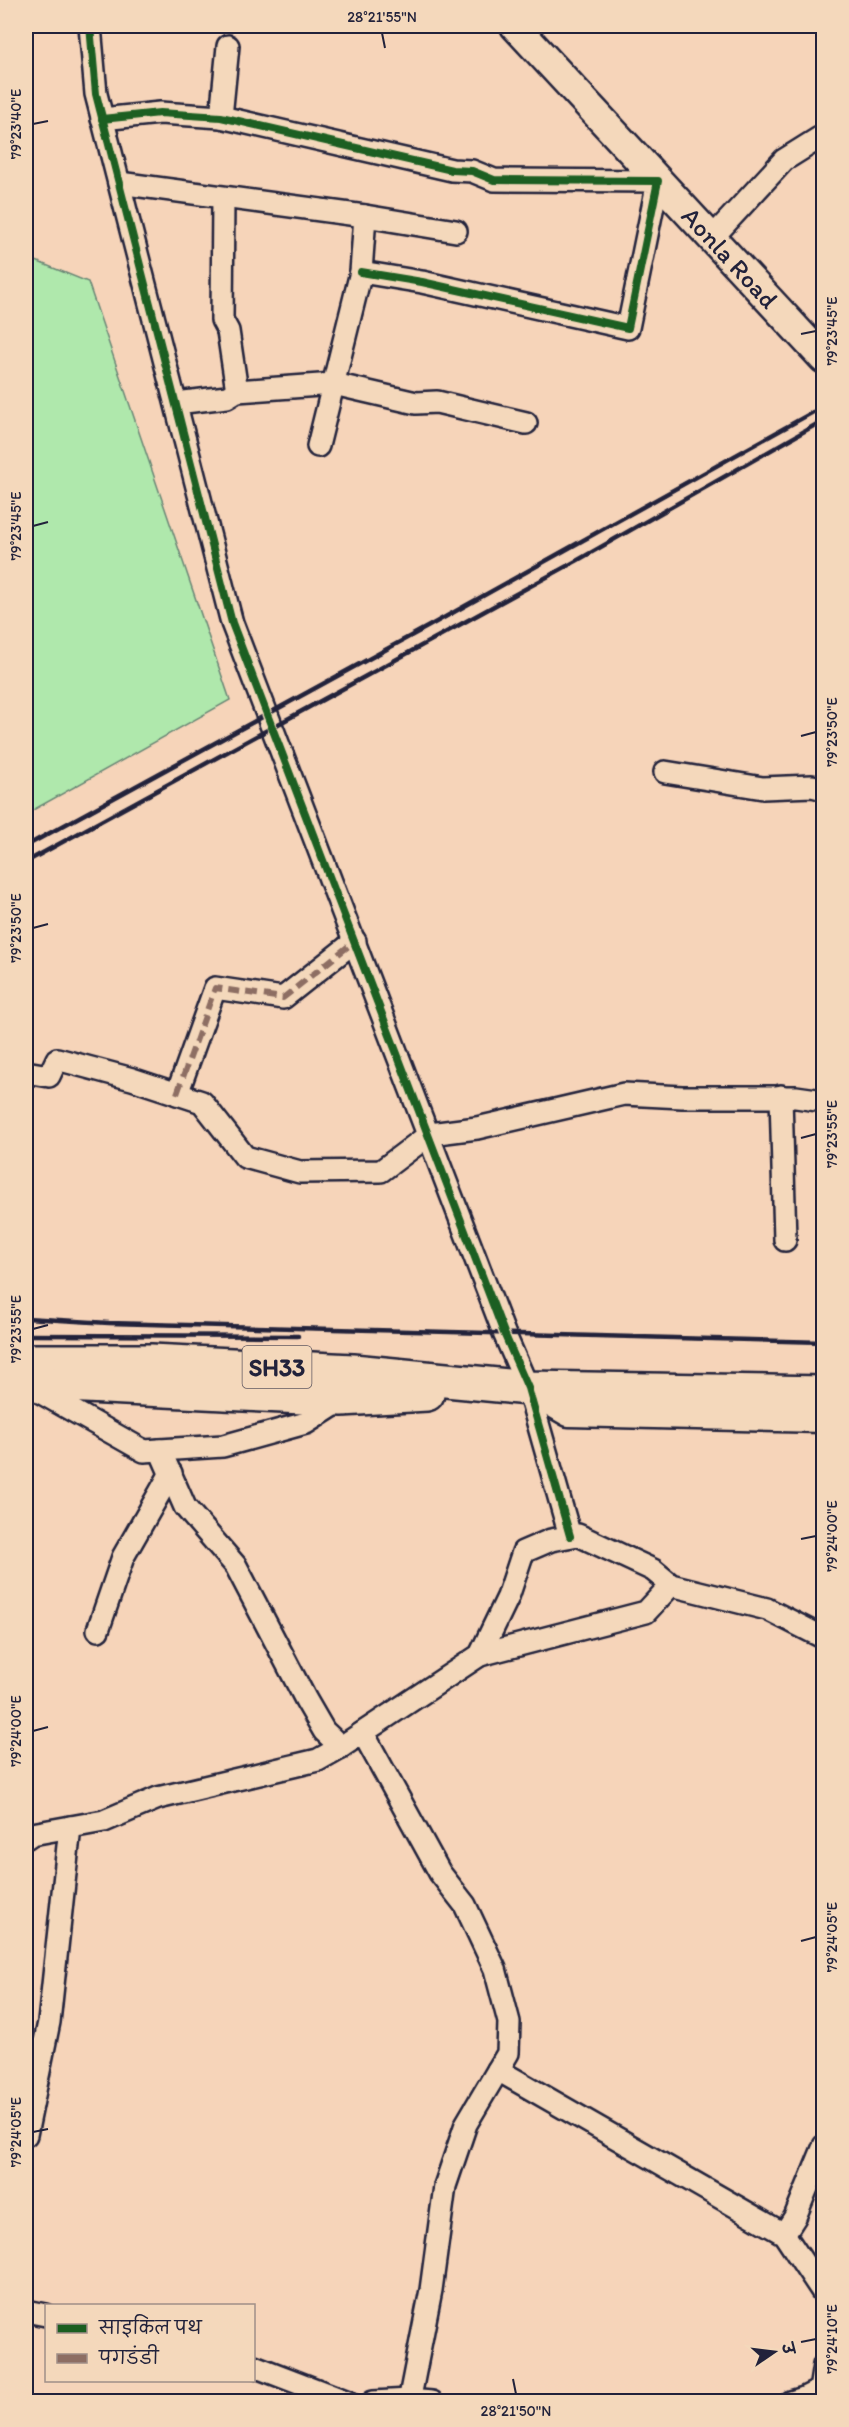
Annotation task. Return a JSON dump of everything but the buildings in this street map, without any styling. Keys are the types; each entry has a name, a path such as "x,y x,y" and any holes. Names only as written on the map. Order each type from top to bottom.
{"main road":[{"name":"SH33","path":"26,1361 151,1361 353,1371 528,1388"},
{"name":"SH33","path":"26,1383 342,1399 528,1388"},
{"path":"528,1388 824,1393"}],"street":[{"path":"90,26 96,94 232,623 430,1134 504,1333 528,1388 570,1536"},
{"name":"Aonla Road","path":"523,28 657,181 824,359"},
{"path":"221,117 228,46"},
{"path":"102,119 160,113 221,117 452,170 472,171 494,180 657,181 628,328 422,282 362,272"},
{"path":"711,239 784,160 824,135"},
{"path":"119,183 365,216 456,231"},
{"path":"223,198 222,320 228,331 237,391"},
{"path":"318,446 362,272 365,216"},
{"path":"176,404 227,397 237,391 334,384 416,403 437,402 526,423"},
{"path":"665,772 763,788 812,786 824,789"},
{"path":"177,1094 215,988 283,998 355,941"},
{"path":"26,1072 49,1076 57,1059 202,1102 245,1156 300,1172 381,1171 430,1134 477,1128 624,1094 682,1097 782,1096 824,1101"},
{"path":"782,1096 785,1240"},
{"path":"26,1383 144,1451 223,1446 306,1423 342,1399"},
{"path":"528,1388 569,1412 824,1418"},
{"path":"160,1450 185,1507 236,1566 312,1711 324,1731 341,1747"},
{"path":"98,1629 123,1557 171,1473"},
{"path":"480,1655 508,1597 523,1552 551,1539 578,1534 652,1570 670,1585 767,1609 824,1638"},
{"path":"26,1838 32,1834 104,1821 158,1798 318,1760 363,1733 480,1655 646,1612 670,1585"},
{"path":"363,1733 440,1873 465,1905 495,1969 509,2022 508,2053 466,2124 445,2186 431,2290 409,2401"},
{"path":"26,2135 49,2022 70,1827"},
{"path":"498,2070 784,2234 824,2294"},
{"path":"784,2234 795,2217 824,2146"},
{"path":"26,2311 45,2315"},
{"path":"791,2402 822,2392 824,2365"},
{"path":"255,2366 348,2402"},
{"path":"373,2402 432,2402"}],"green space":[{"path":"26,257 88,282 230,700 26,814"}],"railway":[{"path":"26,846 429,626 824,406"},
{"path":"26,862 578,560 824,420"},
{"path":"26,1318 109,1323 824,1342"},
{"path":"26,1335 298,1336"}],"marked path":[{"path":"177,1094 215,988 283,998 355,941"}],"cycle path":[{"path":"90,26 96,94 232,623 504,1333 528,1388 570,1536"},
{"path":"102,119 160,113 221,117 452,170 472,171 494,180 658,181 628,328 422,282 361,272"}]}
